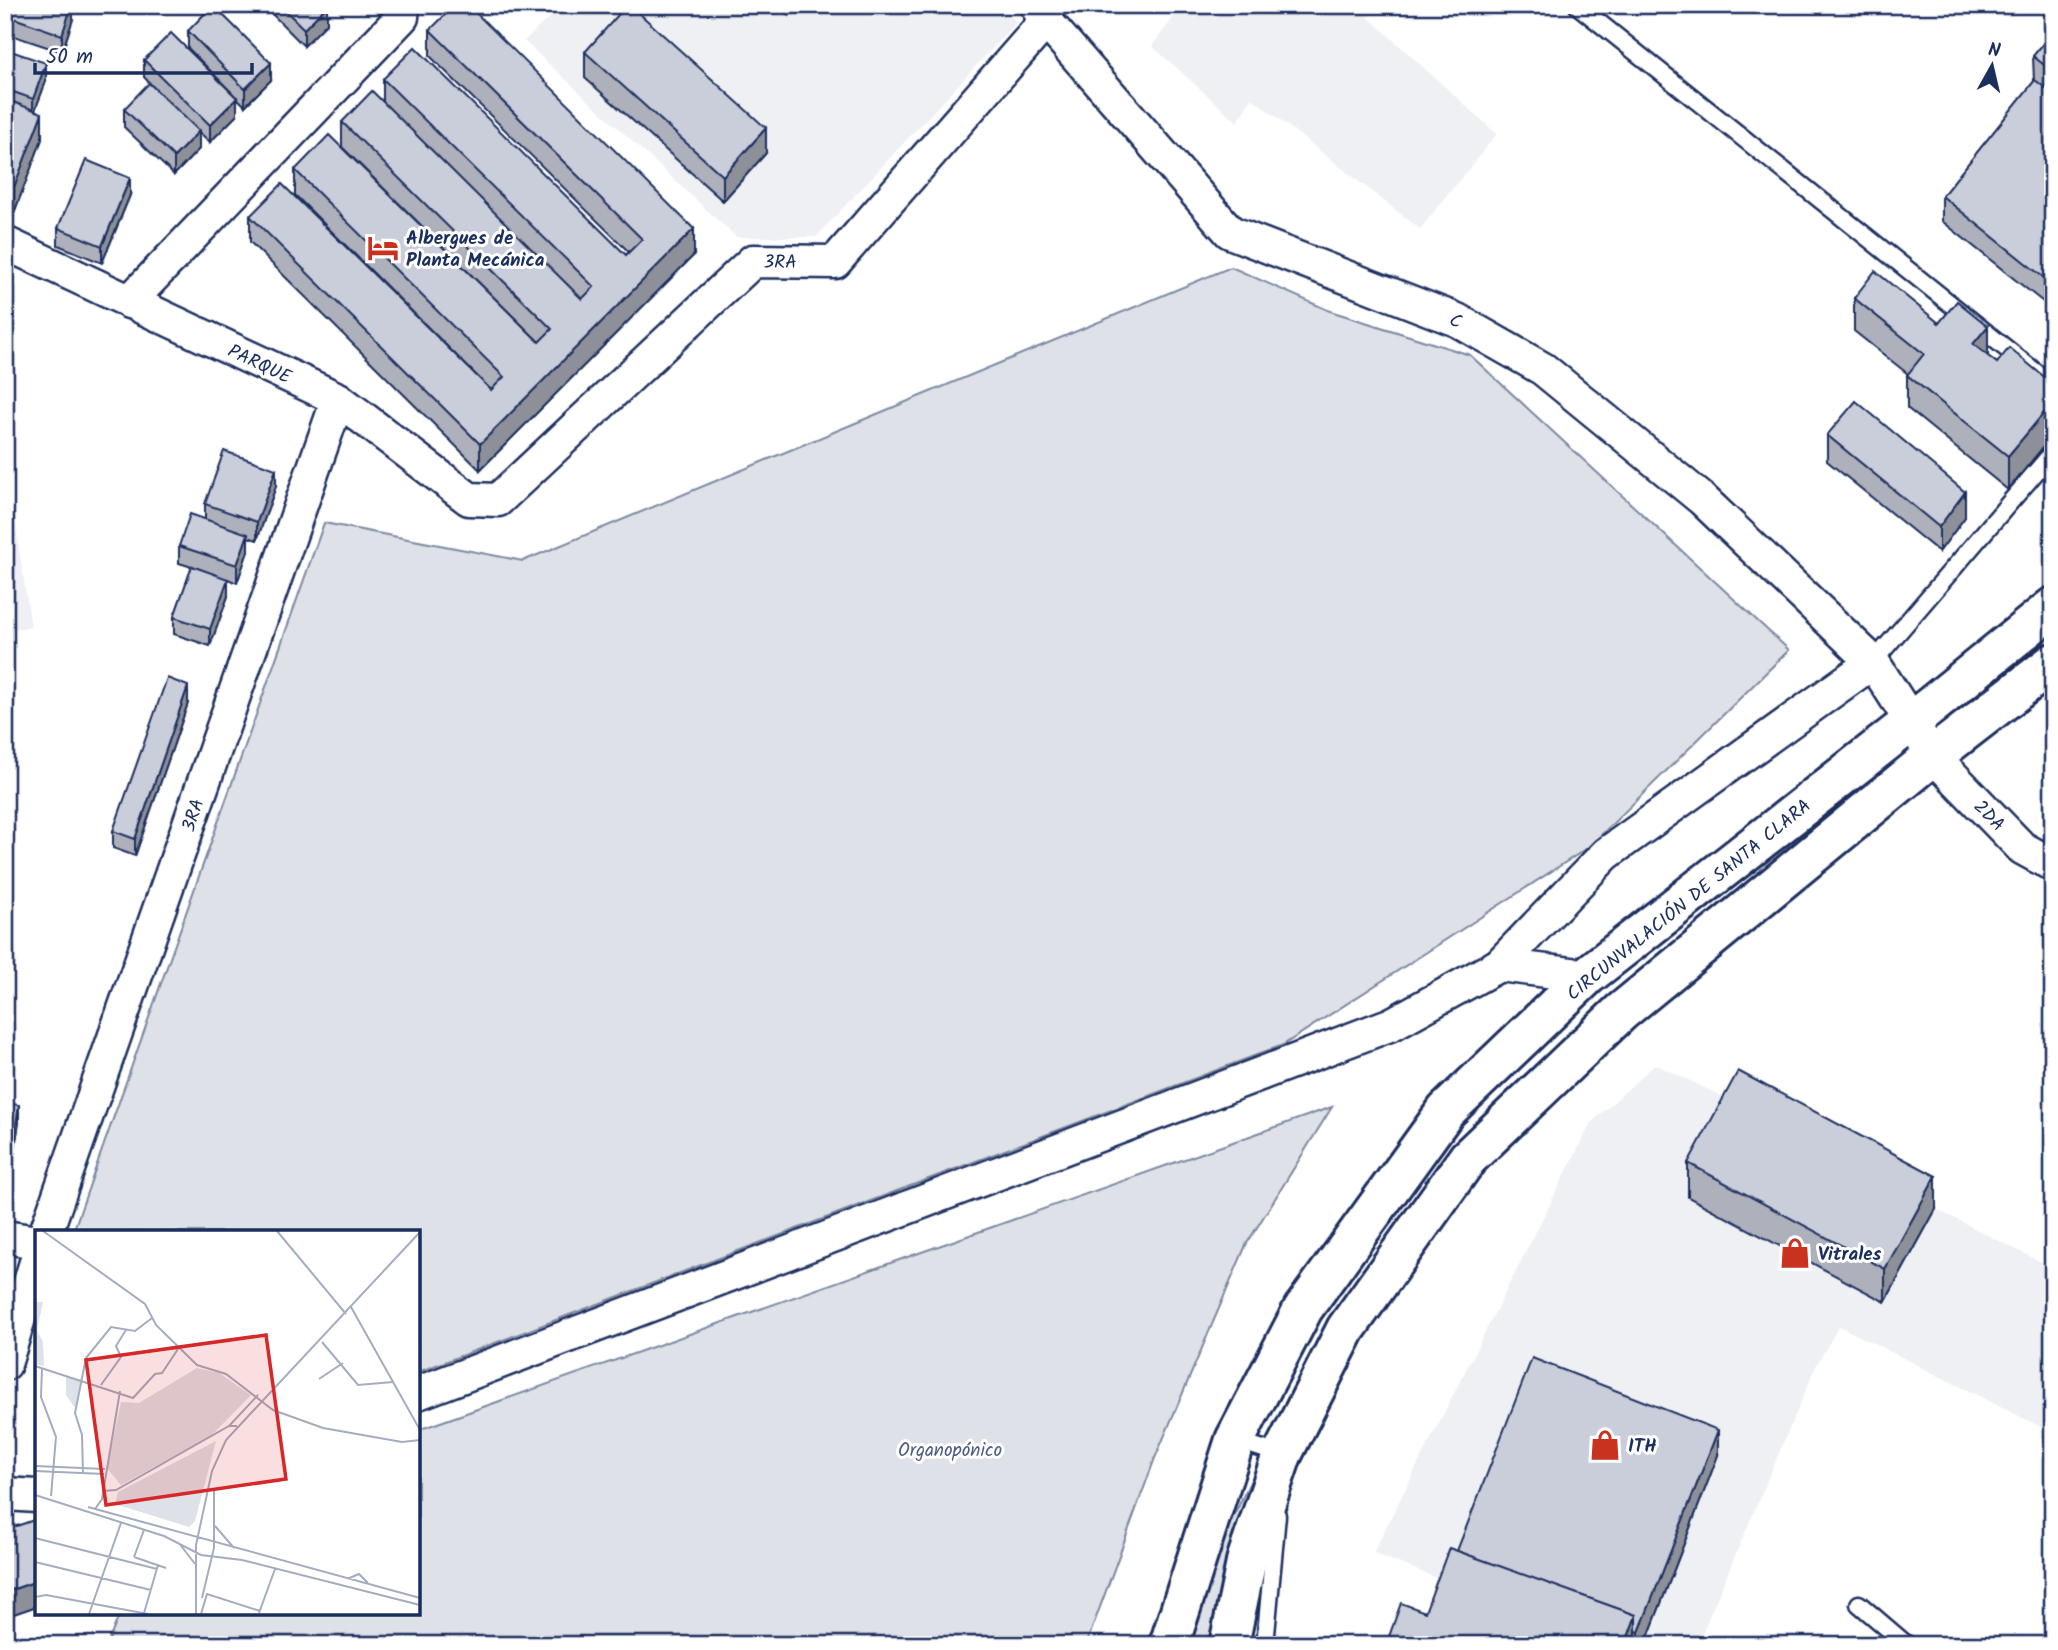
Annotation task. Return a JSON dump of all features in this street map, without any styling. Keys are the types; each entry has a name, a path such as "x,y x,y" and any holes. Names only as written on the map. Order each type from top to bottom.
{"highway":[{"name":"CIRCUNVALACIÓN DE SANTA CLARA","path":"1169,1645 1235,1440 1303,1309 1446,1111 1587,976 2053,607"},
{"path":"1229,1645 1247,1558 1282,1455 1346,1329 1468,1158 1621,1012 1933,756 2053,663"}],"street":[{"path":"129,302 401,17 403,5"},
{"name":"3RA","path":"498,500 753,261 835,262 1041,13"},
{"name":"C","path":"1041,13 1230,232 1457,320 1543,369 1702,499 1873,662 1911,722"},
{"name":"PARQUE","path":"5,243 338,399 469,499 498,500"},
{"name":"3RA","path":"47,1230 338,399"},
{"path":"420,1392 1392,1024 1499,965 1606,854 1873,662"},
{"name":"2DA","path":"1911,722 1933,756 2022,848 2053,865"},
{"path":"1499,965 1587,976"},
{"path":"5,1237 35,1242"},
{"path":"5,1364 14,1303 35,1263"},
{"path":"5,1494 35,1496"}],"lane":[{"path":"1577,5 2053,386"},
{"path":"1873,662 2053,452"},
{"path":"1235,1440 1282,1455 1265,1645"},
{"path":"1859,1604 1907,1645"}],"shaded area":[{"path":"563,5 1005,5 1016,23 816,237 736,237 524,41"},
{"path":"1183,5 1355,5 1497,134 1420,229 1252,98 1237,122 1152,46"},
{"path":"10,488 31,627 5,630 5,489"},
{"path":"1655,1064 1738,1104 2053,1268 2053,1433 1839,1326 1817,1364 1697,1645 1606,1645 1373,1553 1591,1123"}],"green space":[{"path":"1231,267 1330,311 1470,355 1789,650 1589,847 1283,1045 420,1371 420,1230 74,1230 324,523 523,561"},
{"name":"Organopónico","path":"1332,1107 1246,1245 1155,1458 1086,1645 107,1645 119,1615 420,1615 420,1429"},
{"path":"1252,1478 1207,1645 1190,1645 1219,1546"}],"building":[{"path":"6,5 72,5 62,35 5,15"},
{"path":"213,5 271,63 245,89 188,31"},
{"path":"280,5 327,5 327,6 304,29"},
{"path":"455,5 468,5 694,229 480,444 250,216 282,184 491,390 504,377 295,170 329,135 539,342 552,329 342,122 372,91 582,299 594,287 383,79 415,47 626,255 642,239 430,30"},
{"path":"627,5 766,128 723,176 585,52"},
{"path":"2053,32 2053,72 2033,56"},
{"path":"171,33 237,98 210,125 144,60"},
{"path":"5,49 46,63 33,99 5,89"},
{"path":"2035,80 2053,94 2053,285 1942,196"},
{"path":"149,83 199,131 174,157 124,109"},
{"path":"5,99 42,113 14,187 5,184"},
{"path":"86,160 130,178 102,246 58,228"},
{"path":"1875,271 1939,323 1957,301 1988,326 1973,344 1997,363 2009,348 2053,384 2053,402 2008,456 1907,375 1924,354 1854,298"},
{"path":"1856,401 1965,492 1939,527 1827,435"},
{"path":"224,451 276,469 257,522 205,504"},
{"path":"190,514 248,534 237,565 179,546"},
{"path":"192,566 228,579 210,629 174,617"},
{"path":"167,678 188,686 135,839 113,831"},
{"path":"1738,1071 1936,1176 1885,1269 1688,1163"},
{"path":"5,1103 19,1105 8,1176 5,1175"},
{"path":"1532,1358 1718,1430 1639,1632 1636,1631 1636,1615 1457,1551"},
{"path":"35,1520 35,1582 5,1592 5,1530"},
{"path":"1449,1548 1636,1615 1625,1645 1386,1645 1401,1603 1425,1612"}],"place":[{"name":"Albergues de Planta Mecánica","path":"383,248"},
{"name":"Vitrales","path":"1795,1253"},
{"name":"ITH","path":"1605,1445"}]}
